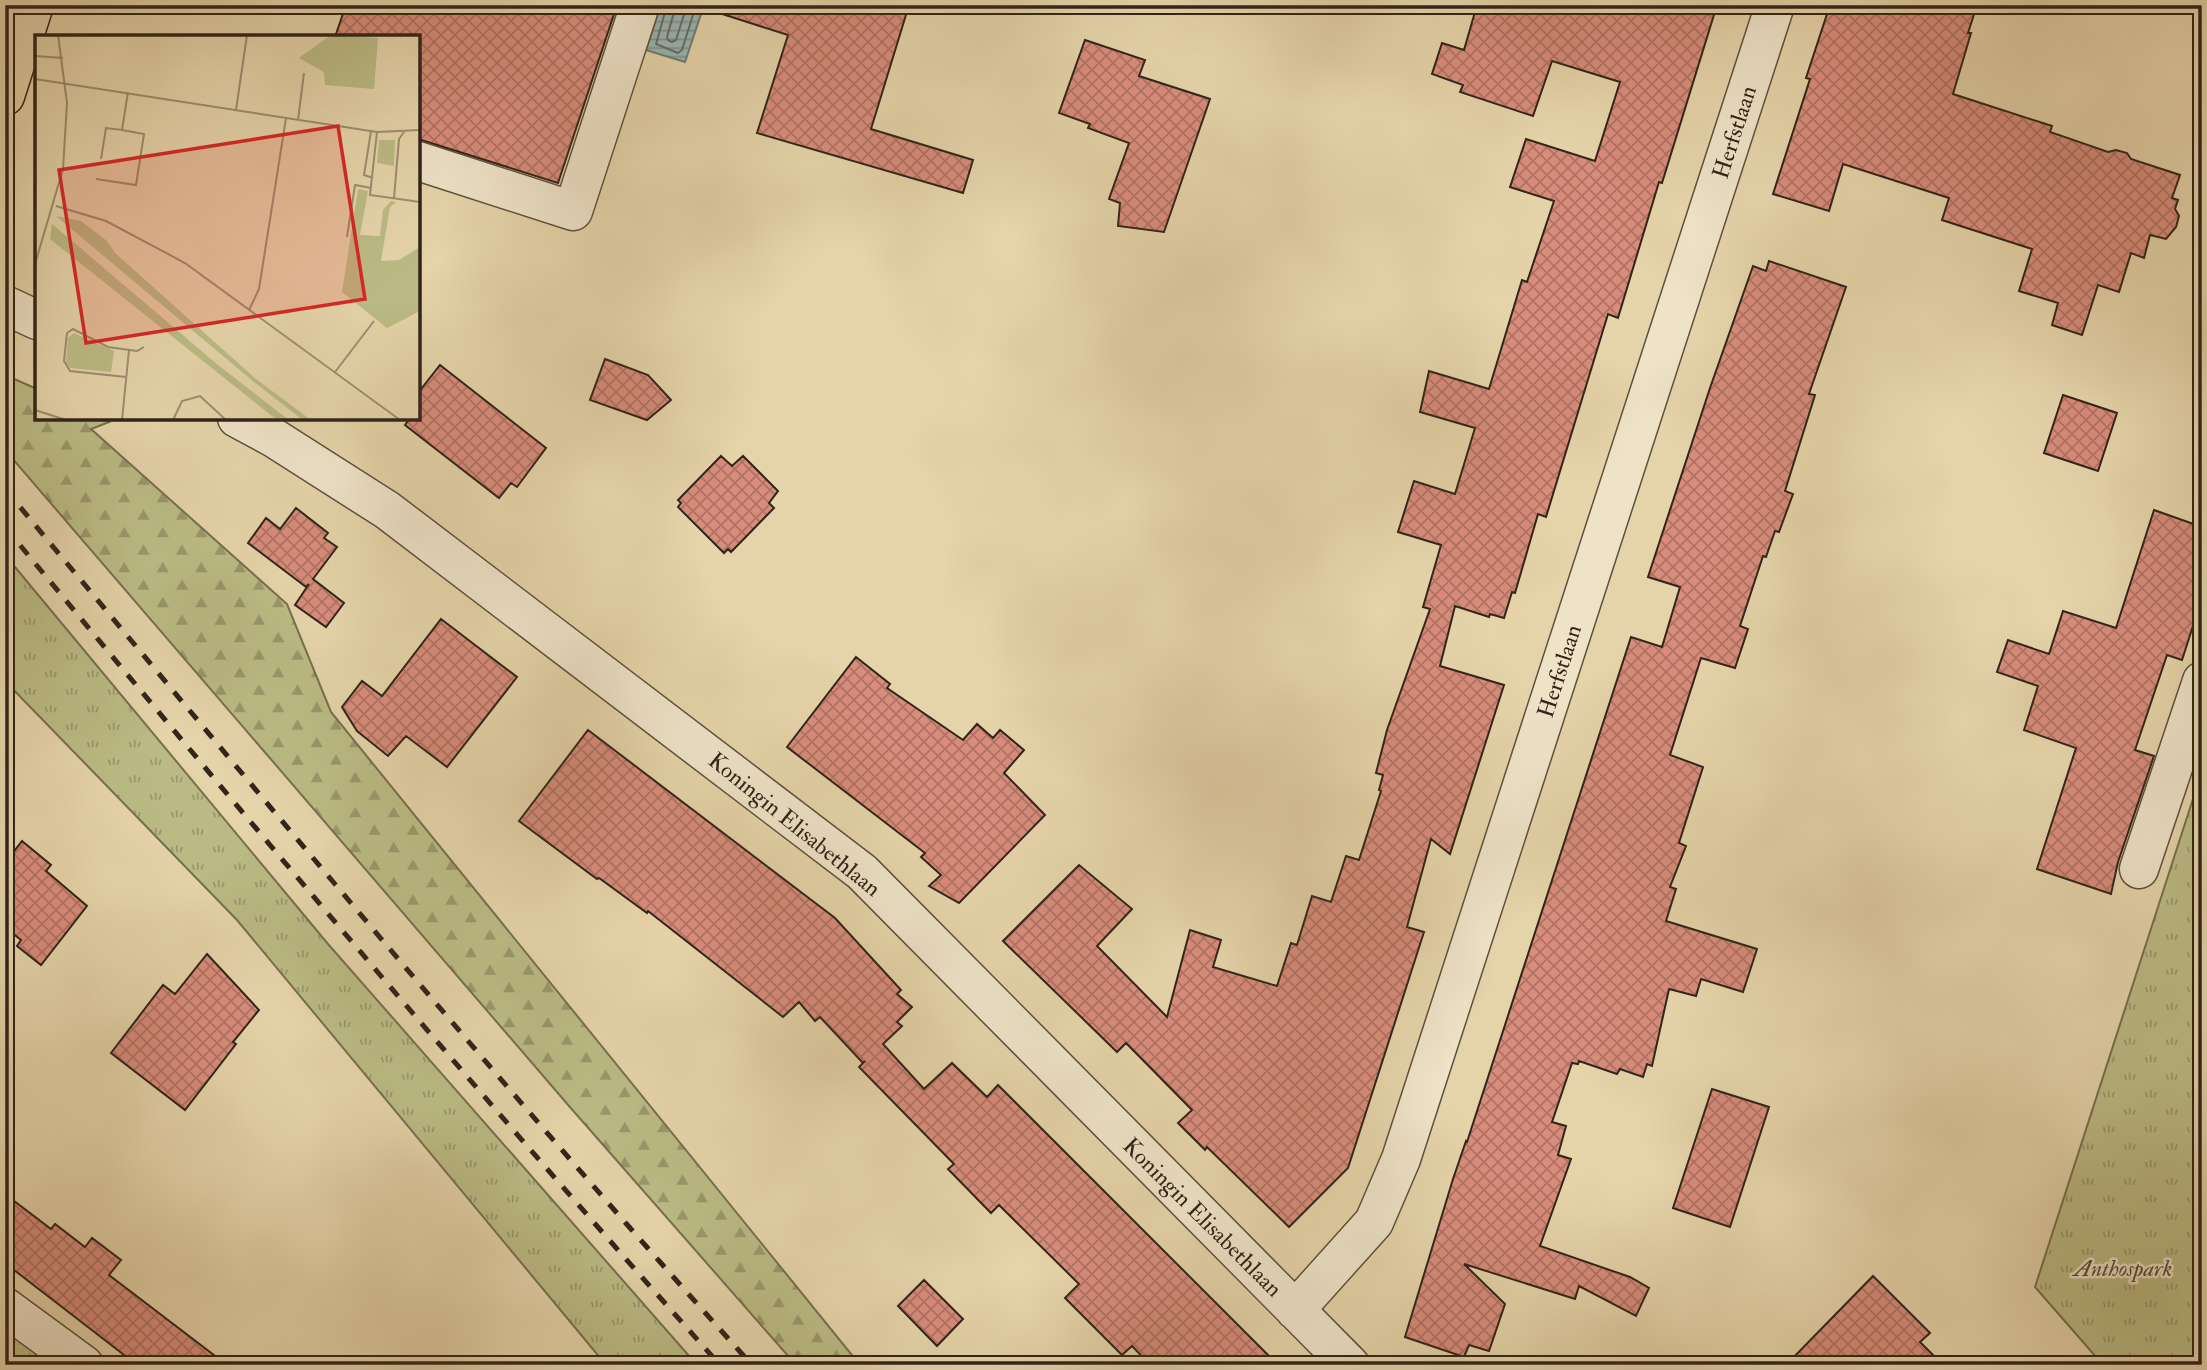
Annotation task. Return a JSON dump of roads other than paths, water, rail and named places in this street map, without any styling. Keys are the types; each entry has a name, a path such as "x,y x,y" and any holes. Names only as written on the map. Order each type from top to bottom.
{"main road":[{"path":"5,96 34,5"}],"street":[{"path":"420,162 573,211 640,5"},
{"name":"Herfstlaan","path":"1295,1310 1374,1223 1401,1159 1775,5"},
{"path":"5,305 35,319"},
{"name":"Koningin Elisabethlaan","path":"241,420 274,438 387,510 862,872 1350,1365"},
{"path":"2139,869 2202,681"},
{"path":"5,1307 83,1365"}],"water":[{"path":"661,5 704,5 685,62 646,50"}],"railway":[{"path":"5,489 468,1040 752,1365"},
{"path":"5,527 358,949 720,1365"}],"park label":[{"name":"Anthospark","path":"2123,1268"}]}
